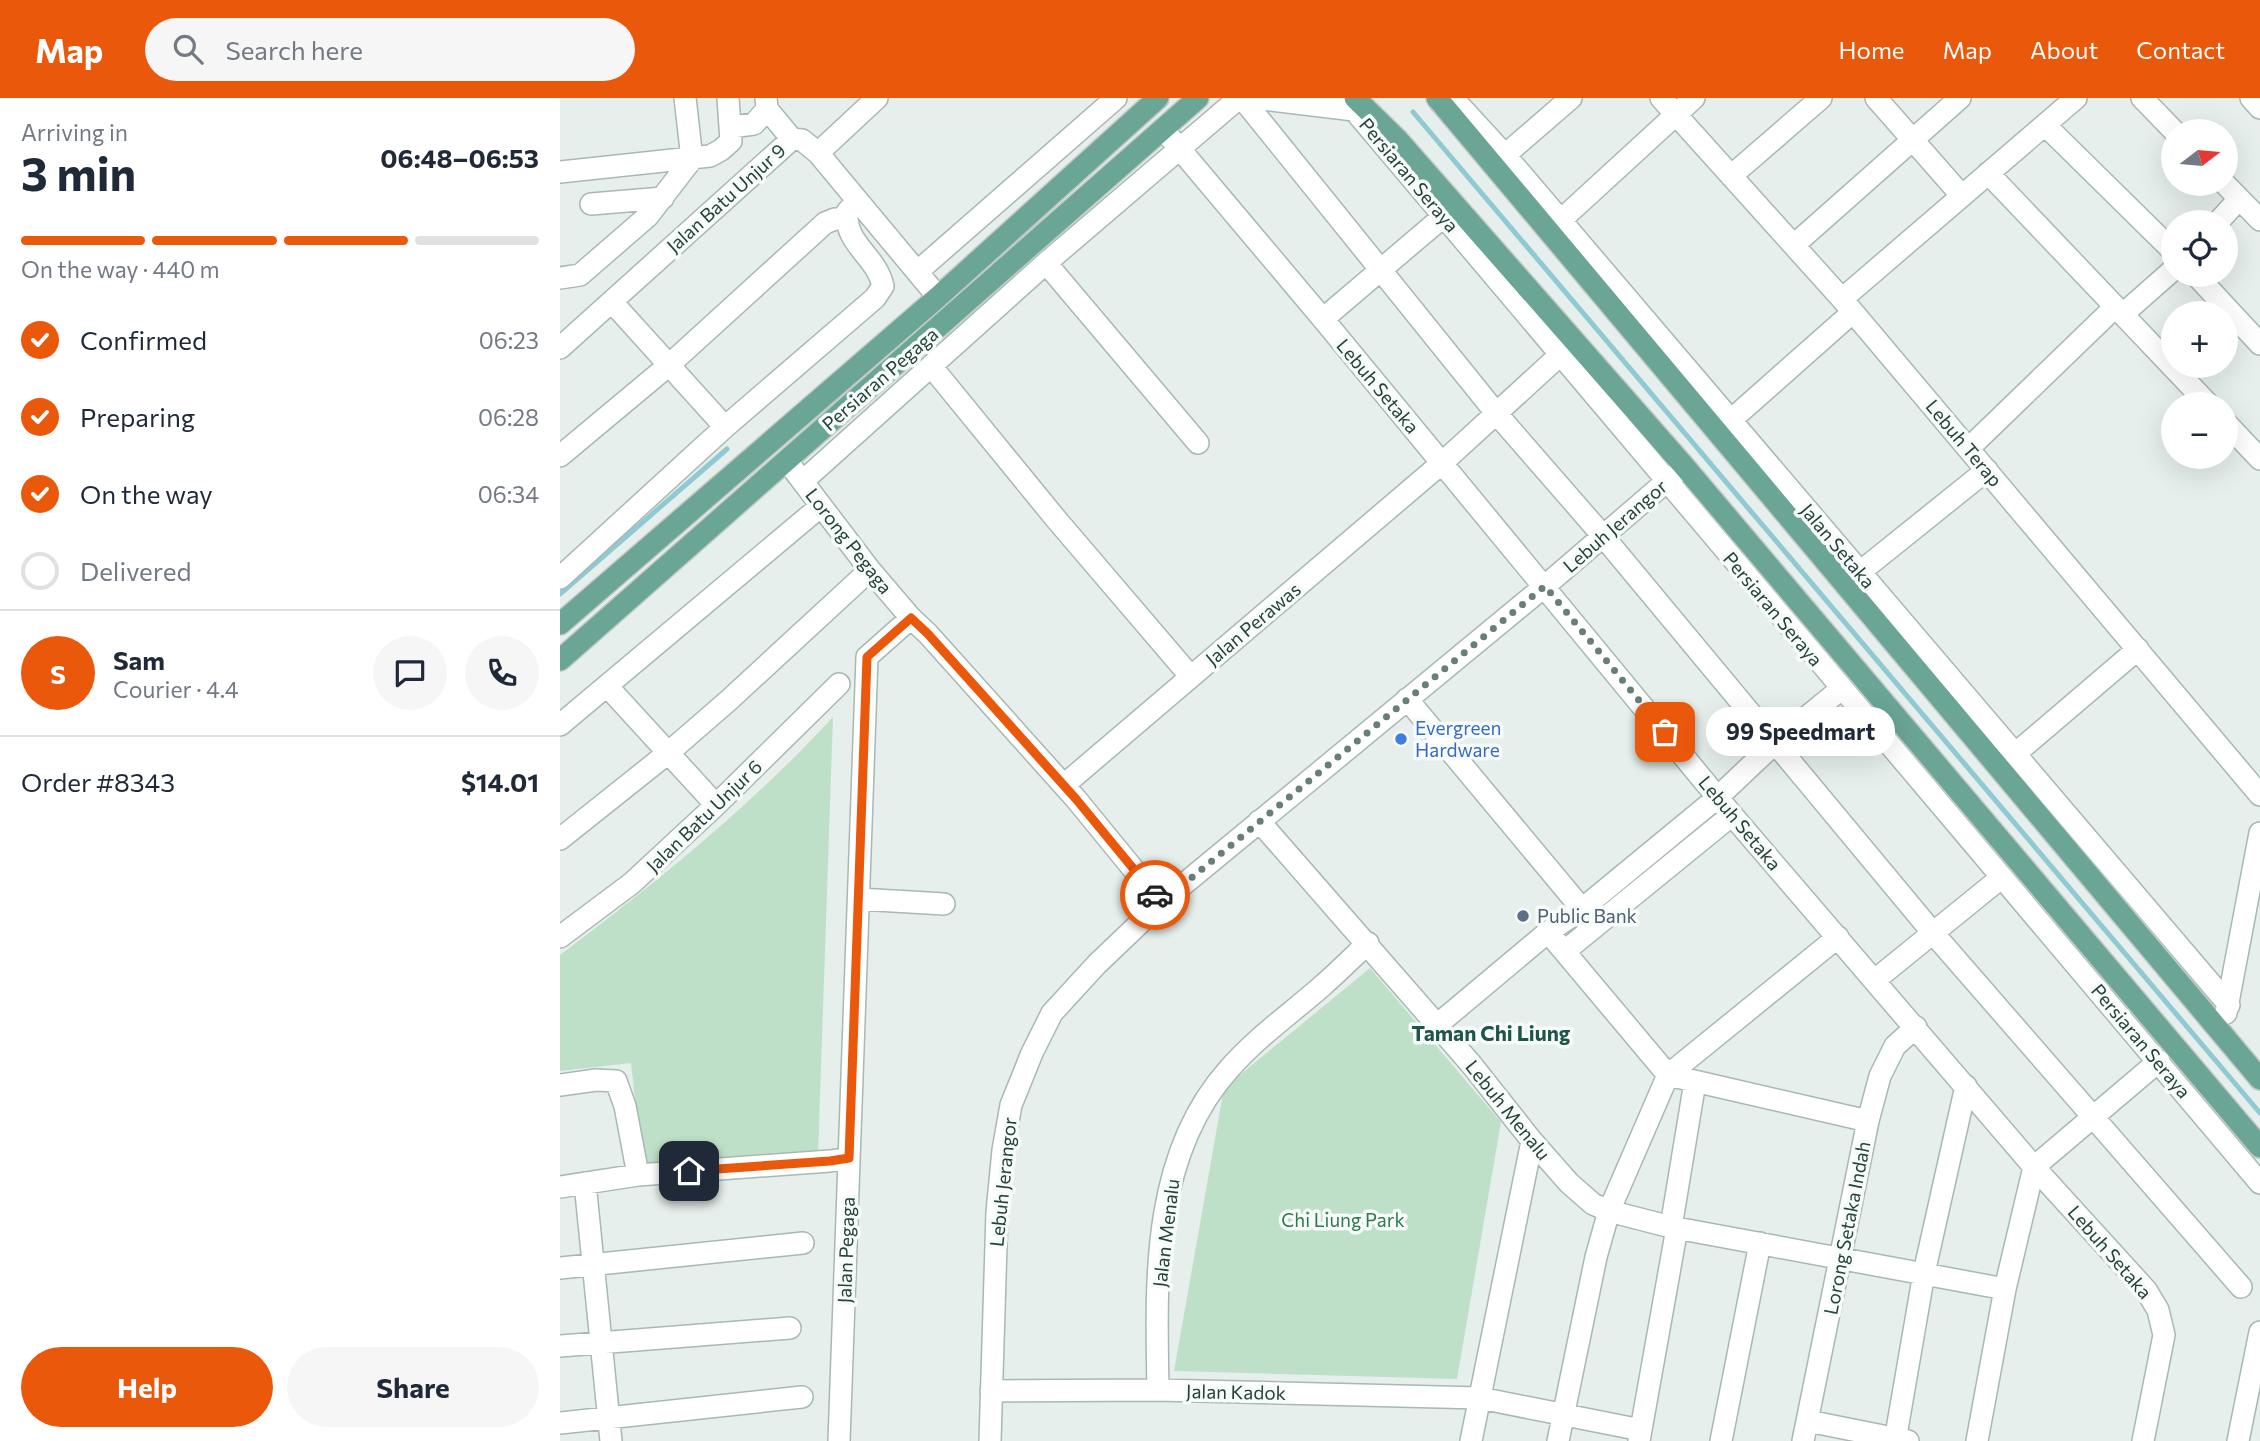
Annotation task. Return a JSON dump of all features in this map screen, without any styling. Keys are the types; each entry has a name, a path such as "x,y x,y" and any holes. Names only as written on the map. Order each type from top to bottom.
{"main road":[{"name":"Persiaran Pegaga","path":"562,623 938,297 1158,98"},
{"name":"Persiaran Pegaga","path":"560,660 1198,98"},
{"name":"Persiaran Seraya","path":"1355,98 1397,139 1684,466 2260,1147"},
{"path":"1445,99 2260,1079"},
{"path":"772,442 787,461"},
{"path":"562,623 579,643"}],"street":[{"path":"560,278 580,275 648,216 692,159 685,98"},
{"path":"560,172 710,156 731,141 728,98"},
{"path":"818,153 877,98"},
{"path":"917,272 1116,98"},
{"path":"803,481 1046,263 1240,98 1496,413 1603,536 1933,933 2091,1118 2241,1287"},
{"name":"Persiaran Seraya","path":"1253,98 1354,110 2260,1183"},
{"path":"1505,155 1571,98"},
{"name":"Lebuh Terap","path":"1661,98 1847,305 2260,795"},
{"path":"1561,220 1693,98"},
{"path":"1731,176 1821,98"},
{"path":"1876,98 1962,196"},
{"path":"1794,245 1960,98"},
{"path":"1731,419 1962,196 2076,98"},
{"path":"2251,98 2260,107"},
{"name":"Jalan Setaka","path":"1445,99 1459,105 1505,155 2229,1005"},
{"path":"2154,102 2166,119"},
{"path":"731,127 762,110 785,145"},
{"path":"2045,125 2161,239"},
{"name":"Lebuh Setaka","path":"1163,130 1545,586 1732,815 2034,1167 2146,1290 2158,1310 2164,1335 2143,1441"},
{"name":"Jalan Batu Unjur 9","path":"560,348 785,145 802,140 818,153 851,209 917,272 938,297"},
{"path":"1988,173 2197,392"},
{"path":"2237,196 2260,220"},
{"path":"591,204 663,198"},
{"path":"560,456 669,365 825,223 851,209"},
{"path":"560,578 724,426 875,298 883,286 880,272 849,235 851,209"},
{"path":"1323,319 1444,216"},
{"path":"1046,263 1198,443"},
{"path":"1969,448 2119,311 2161,279"},
{"path":"2207,287 2260,344"},
{"path":"612,302 724,426"},
{"name":"Jalan Perawas","path":"1064,785 1442,463 1560,355"},
{"path":"931,366 1191,677"},
{"path":"2238,436 2260,459"},
{"name":"Lorong Pegaga","path":"787,461 870,570 1064,785 1161,903"},
{"name":"Lebuh Jerangor","path":"989,1441 996,1212 1003,1150 1011,1105 1032,1052 1052,1013 1097,964 1161,903 1545,586 1684,466"},
{"path":"1860,572 1987,470"},
{"path":"560,725 821,506"},
{"path":"560,839 668,753 870,570"},
{"name":"Jalan Pegaga","path":"839,1441 833,1160 859,899 867,657 911,618"},
{"path":"2015,754 2138,649"},
{"name":"Jalan Batu Unjur 6","path":"560,937 632,883 839,684"},
{"path":"607,686 716,805"},
{"path":"1437,1025 1548,932 1582,909 1718,797 1775,743 1841,689"},
{"path":"1407,699 1582,909"},
{"path":"1565,951 1732,815"},
{"name":"Lebuh Menalu","path":"1259,821 1368,943 1532,1141 1569,1183 1593,1204 1609,1211 1674,1228 2005,1289"},
{"path":"2221,1034 2229,1005 2259,840"},
{"path":"1875,980 2002,877"},
{"path":"859,899 944,904"},
{"path":"1548,932 1668,1075 1868,1121"},
{"path":"1558,1441 1596,1257 1609,1211 1668,1075 1838,937"},
{"name":"Jalan Menalu","path":"1158,1390 1159,1262 1171,1178 1186,1136 1206,1098 1230,1068 1368,943"},
{"name":"Lorong Setaka Indah","path":"1806,1431 1868,1121 1880,1076 1895,1046 1916,1027"},
{"path":"1977,1441 2005,1289 2034,1167 2159,1061"},
{"path":"560,1085 596,1080 616,1081 625,1107 637,1171"},
{"path":"1640,1435 1695,1082"},
{"path":"1806,1431 1899,1440 1924,1273 1966,1086"},
{"path":"1471,1441 1532,1141"},
{"path":"560,1178 833,1160"},
{"path":"560,1187 637,1171"},
{"path":"585,1183 611,1441"},
{"path":"560,1268 803,1243"},
{"path":"1721,1441 1760,1243"},
{"path":"560,1346 790,1328"},
{"path":"2238,1441 2260,1332"},
{"name":"Jalan Kadok","path":"991,1391 1158,1390 1480,1398 1563,1414 1640,1435"},
{"path":"560,1423 802,1397"}],"green space":[{"path":"833,717 818,1155 643,1169 631,1063 560,1071 560,955 702,842 769,782"},
{"name":"Chi Liung Park","path":"1370,968 1501,1122 1457,1379 1174,1371 1224,1088"}],"waterway":[{"path":"1413,112 2260,1113"},
{"path":"560,594 727,449"}],"way so far":[{"path":"1155,895 1161,903 1545,586 1665,732"}],"place":[{"name":"99 Speedmart","path":"1665,732"},
{"name":"Evergreen Hardware","path":"1401,739"},
{"name":"Public Bank","path":"1523,916"}],"district":[{"name":"Taman Chi Liung","path":"1491,1034"}],"route":[{"path":"689,1171 849,1158 867,657 911,618 1076,799 1155,895"}]}
